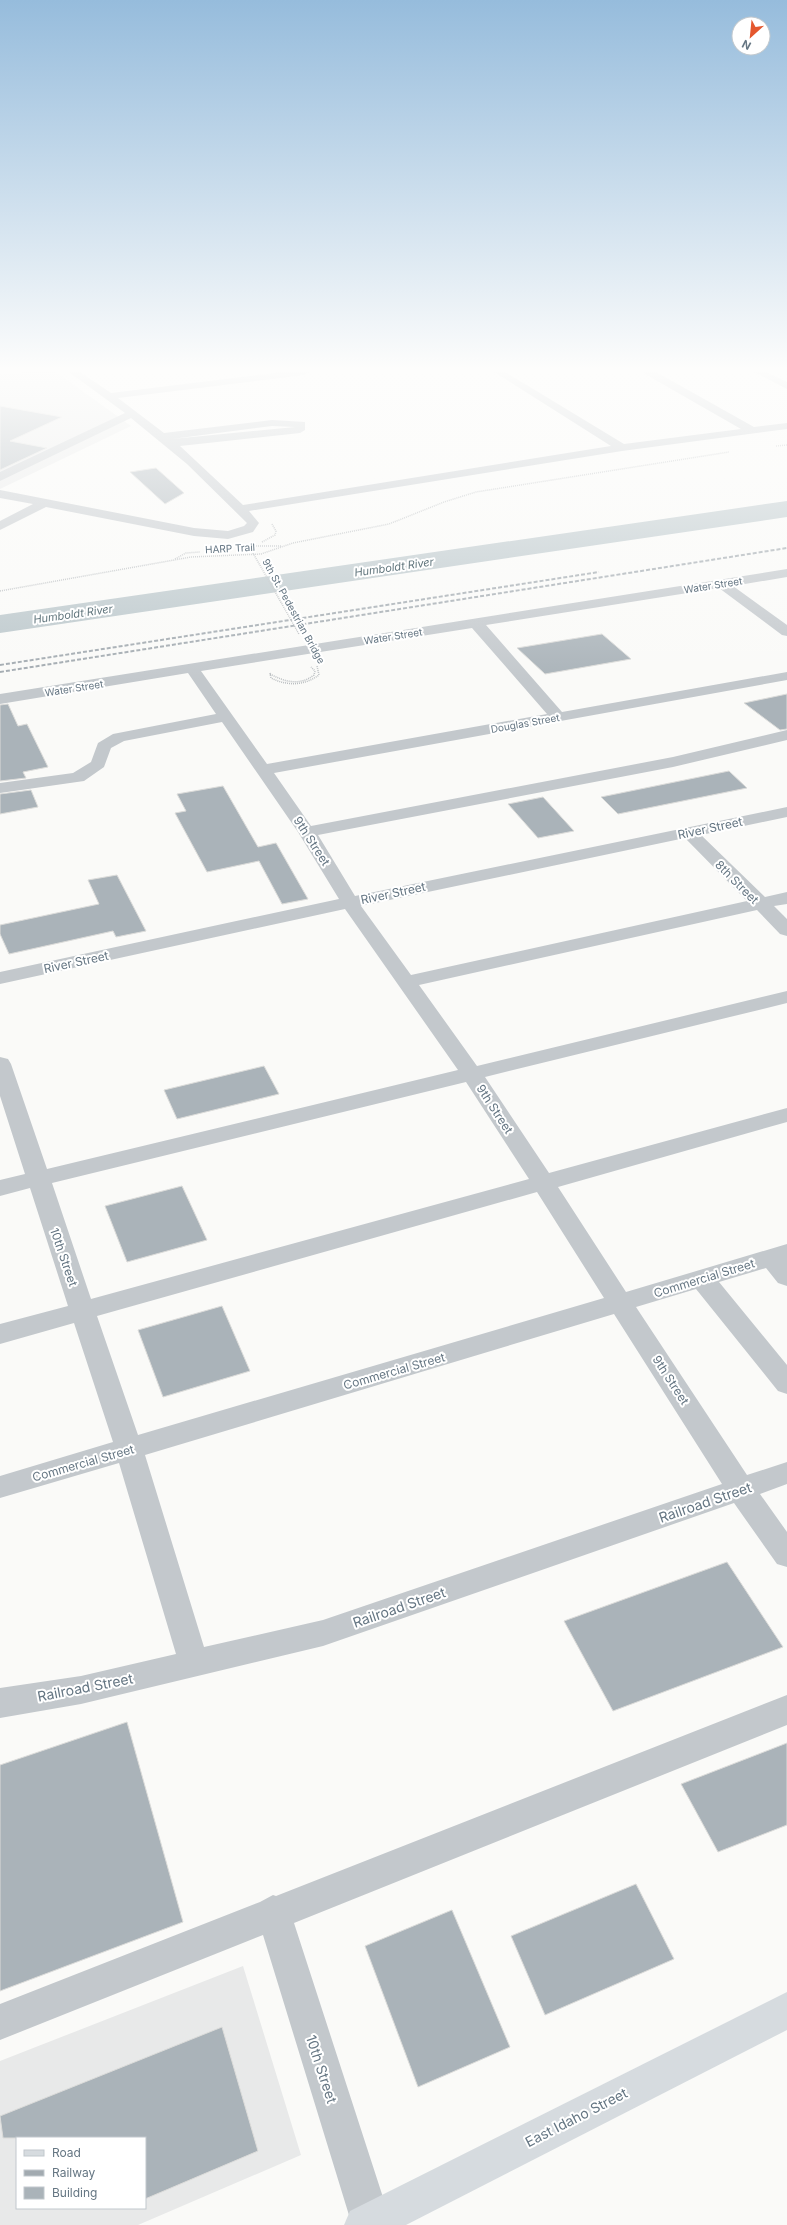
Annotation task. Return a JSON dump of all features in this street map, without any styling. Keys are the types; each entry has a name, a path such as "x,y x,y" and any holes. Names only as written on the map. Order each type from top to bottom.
{"main road":[{"name":"East Idaho Street","path":"369,2224 787,2010"}],"street":[{"path":"0,494 194,532 219,535 242,532 249,529 253,523 207,476"},
{"path":"240,510 451,476"},
{"path":"0,526 46,502"},
{"name":"Water Street","path":"0,699 787,573"},
{"path":"722,584 787,632"},
{"path":"476,622 558,717"},
{"name":"9th Street","path":"192,669 307,832 350,902 471,1074 543,1182 741,1490 787,1555"},
{"name":"Douglas Street","path":"263,770 787,676"},
{"path":"0,788 78,776 98,764 104,746 119,737 226,717"},
{"path":"307,832 673,762 787,735"},
{"name":"River Street","path":"0,978 350,902 787,812"},
{"name":"8th Street","path":"689,833 787,930"},
{"path":"406,982 787,898"},
{"path":"0,1188 787,997"},
{"name":"10th Street","path":"0,1064 128,1449 194,1663"},
{"path":"0,1334 787,1115"},
{"name":"Commercial Street","path":"0,1487 622,1304 702,1279 782,1263"},
{"path":"702,1279 787,1384"},
{"name":"Railroad Street","path":"0,1703 81,1690 323,1633 787,1473"},
{"path":"0,2022 273,1912 787,1710"},
{"name":"10th Street","path":"273,1912 369,2224"}],"path":[{"name":"HARP Trail","path":"0,591 191,557 255,554 303,540 376,527 470,494 583,476"},
{"name":"9th St. Pedestrian Bridge","path":"282,546 250,546 300,636"},
{"name":"9th St. Pedestrian Bridge","path":"271,671 269,675 276,681 301,684 315,679 319,675 319,671 315,664"},
{"name":"9th St. Pedestrian Bridge","path":"275,677 293,682 306,680 314,675 315,671 311,666"}],"shaded area":[{"path":"0,476 27,476 0,489"},
{"path":"243,1966 301,2155 138,2225 0,2225 0,2061"}],"building":[{"path":"134,476 165,476 184,493 165,504"},
{"path":"602,634 631,659 545,674 517,648"},
{"path":"787,694 787,729 780,730 744,703"},
{"path":"8,704 18,726 27,724 48,767 23,772 26,778 0,781 0,705"},
{"path":"729,771 747,788 618,814 601,797"},
{"path":"223,786 258,847 276,843 308,899 282,904 259,861 207,872 175,813 186,811 177,794"},
{"path":"31,790 38,807 0,814 0,794"},
{"path":"543,797 574,831 538,838 508,804"},
{"path":"117,875 146,931 116,937 113,931 9,954 0,934 0,925 99,904 88,880"},
{"path":"264,1066 279,1094 177,1119 164,1090"},
{"path":"182,1186 207,1240 127,1262 105,1206"},
{"path":"222,1306 250,1371 163,1397 138,1330"},
{"path":"727,1562 783,1647 613,1711 564,1621"},
{"path":"127,1722 183,1922 0,1991 0,1765"},
{"path":"787,1743 787,1825 718,1852 681,1784"},
{"path":"636,1884 674,1959 545,2015 511,1936"},
{"path":"452,1910 510,2047 418,2087 365,1946"},
{"path":"222,2027 258,2151 146,2199 146,2137 3,2138 0,2116"}],"waterway":[{"name":"Humboldt River","path":"0,624 787,509"}],"railway":[{"path":"0,672 787,548"},
{"path":"0,665 599,572"}]}
